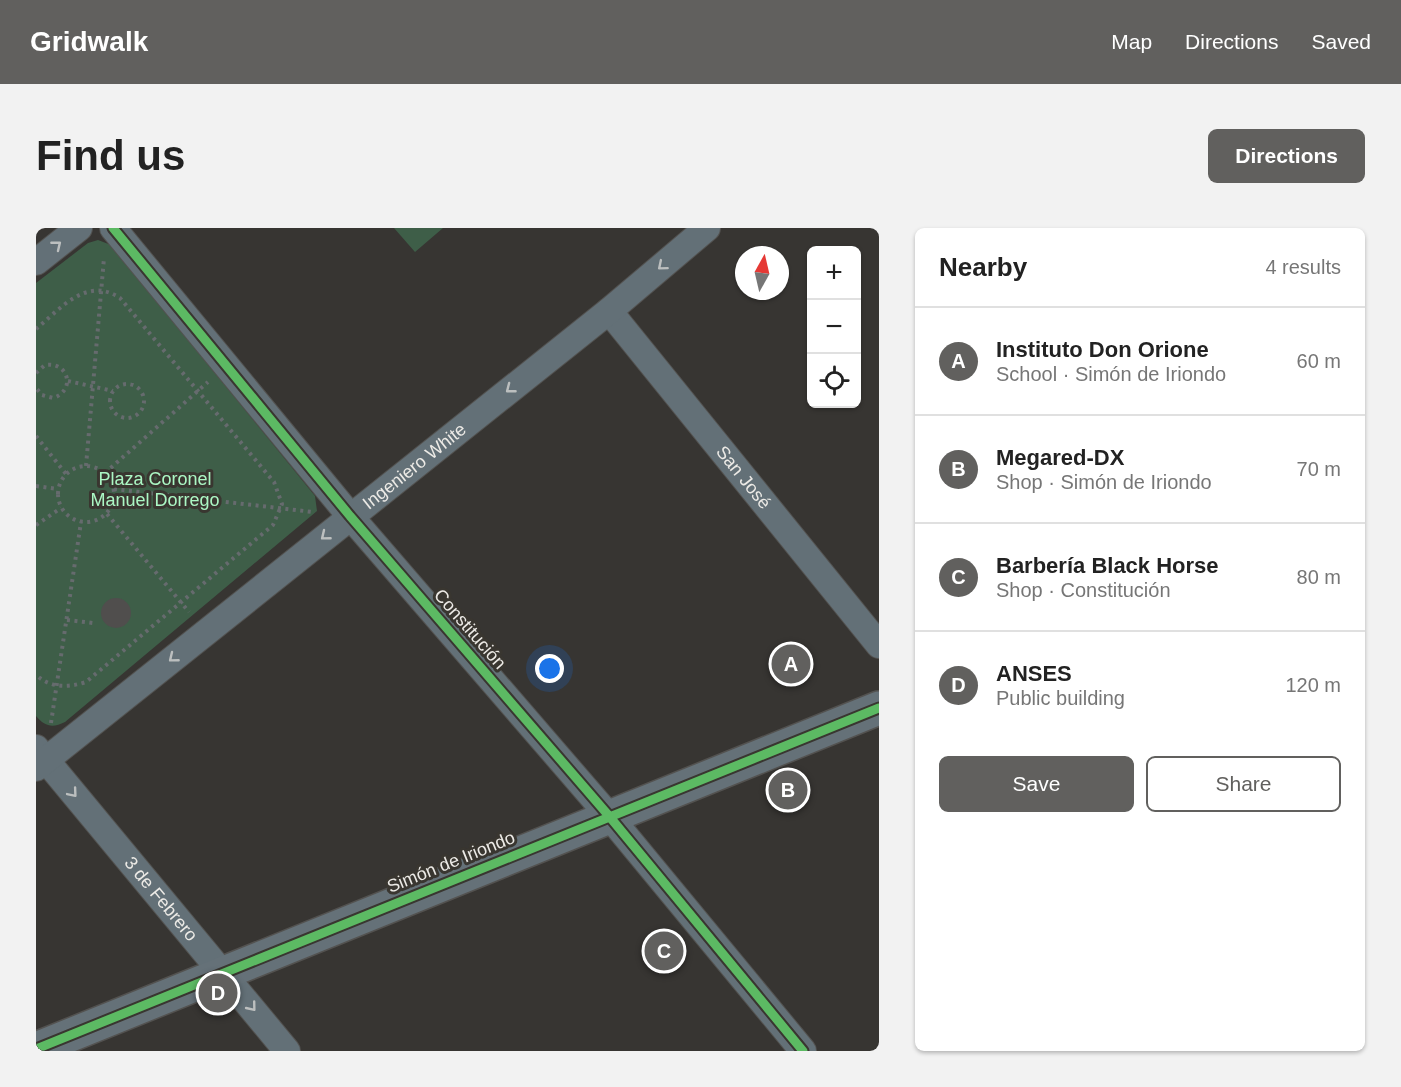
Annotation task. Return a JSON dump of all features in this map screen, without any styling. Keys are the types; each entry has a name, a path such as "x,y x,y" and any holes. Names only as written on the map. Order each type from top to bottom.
{"street":[{"path":"36,262 79,228"},
{"name":"Ingeniero White","path":"39,759 205,632 609,311 706,228"},
{"name":"Constitución","path":"109,238 227,366 350,516 609,816 803,1051"},
{"name":"San José","path":"609,311 879,645"},
{"name":"Simón de Iriondo","path":"36,1049 879,708"},
{"name":"3 de Febrero","path":"39,759 223,972 287,1051"}],"path":[{"path":"86,466 101,290 109,238"},
{"path":"36,329 76,296 87,290 101,290 120,298 274,482 280,492 281,508 273,525 86,682 75,686 57,686 48,684 36,675"},
{"path":"36,373 45,365 57,365 65,372 68,381 63,393 53,398 42,395 36,389"},
{"path":"105,473 227,366"},
{"path":"68,381 113,391 122,385 133,385 144,397 143,409 129,418 118,415 110,402 113,391"},
{"path":"36,436 66,474"},
{"path":"86,466 105,473 114,489 112,506 107,514 100,519 81,522 72,519 61,508 58,489 66,474 86,466"},
{"path":"36,486 58,489"},
{"path":"114,489 350,516"},
{"path":"36,525 61,508"},
{"path":"107,514 205,632"},
{"path":"39,759 57,686 81,522"},
{"path":"67,620 93,623"}],"green space":[{"path":"394,228 443,228 415,252"},
{"name":"Plaza Coronel Manuel Dorrego","path":"98,240 111,245 315,496 317,511 65,722 49,725 36,716 36,283 88,243"}],"building":[{"path":"116,598 127,602 131,613 127,624 116,628 105,624 101,613 105,602"}],"cycle path":[{"path":"113,228 350,516 609,816 803,1051"},
{"path":"36,1049 879,708"}],"place":[{"name":"Instituto Don Orione","path":"791,664"},
{"name":"Megared-DX","path":"788,790"},
{"name":"Barbería Black Horse","path":"664,951"},
{"name":"ANSES","path":"218,993"}]}
